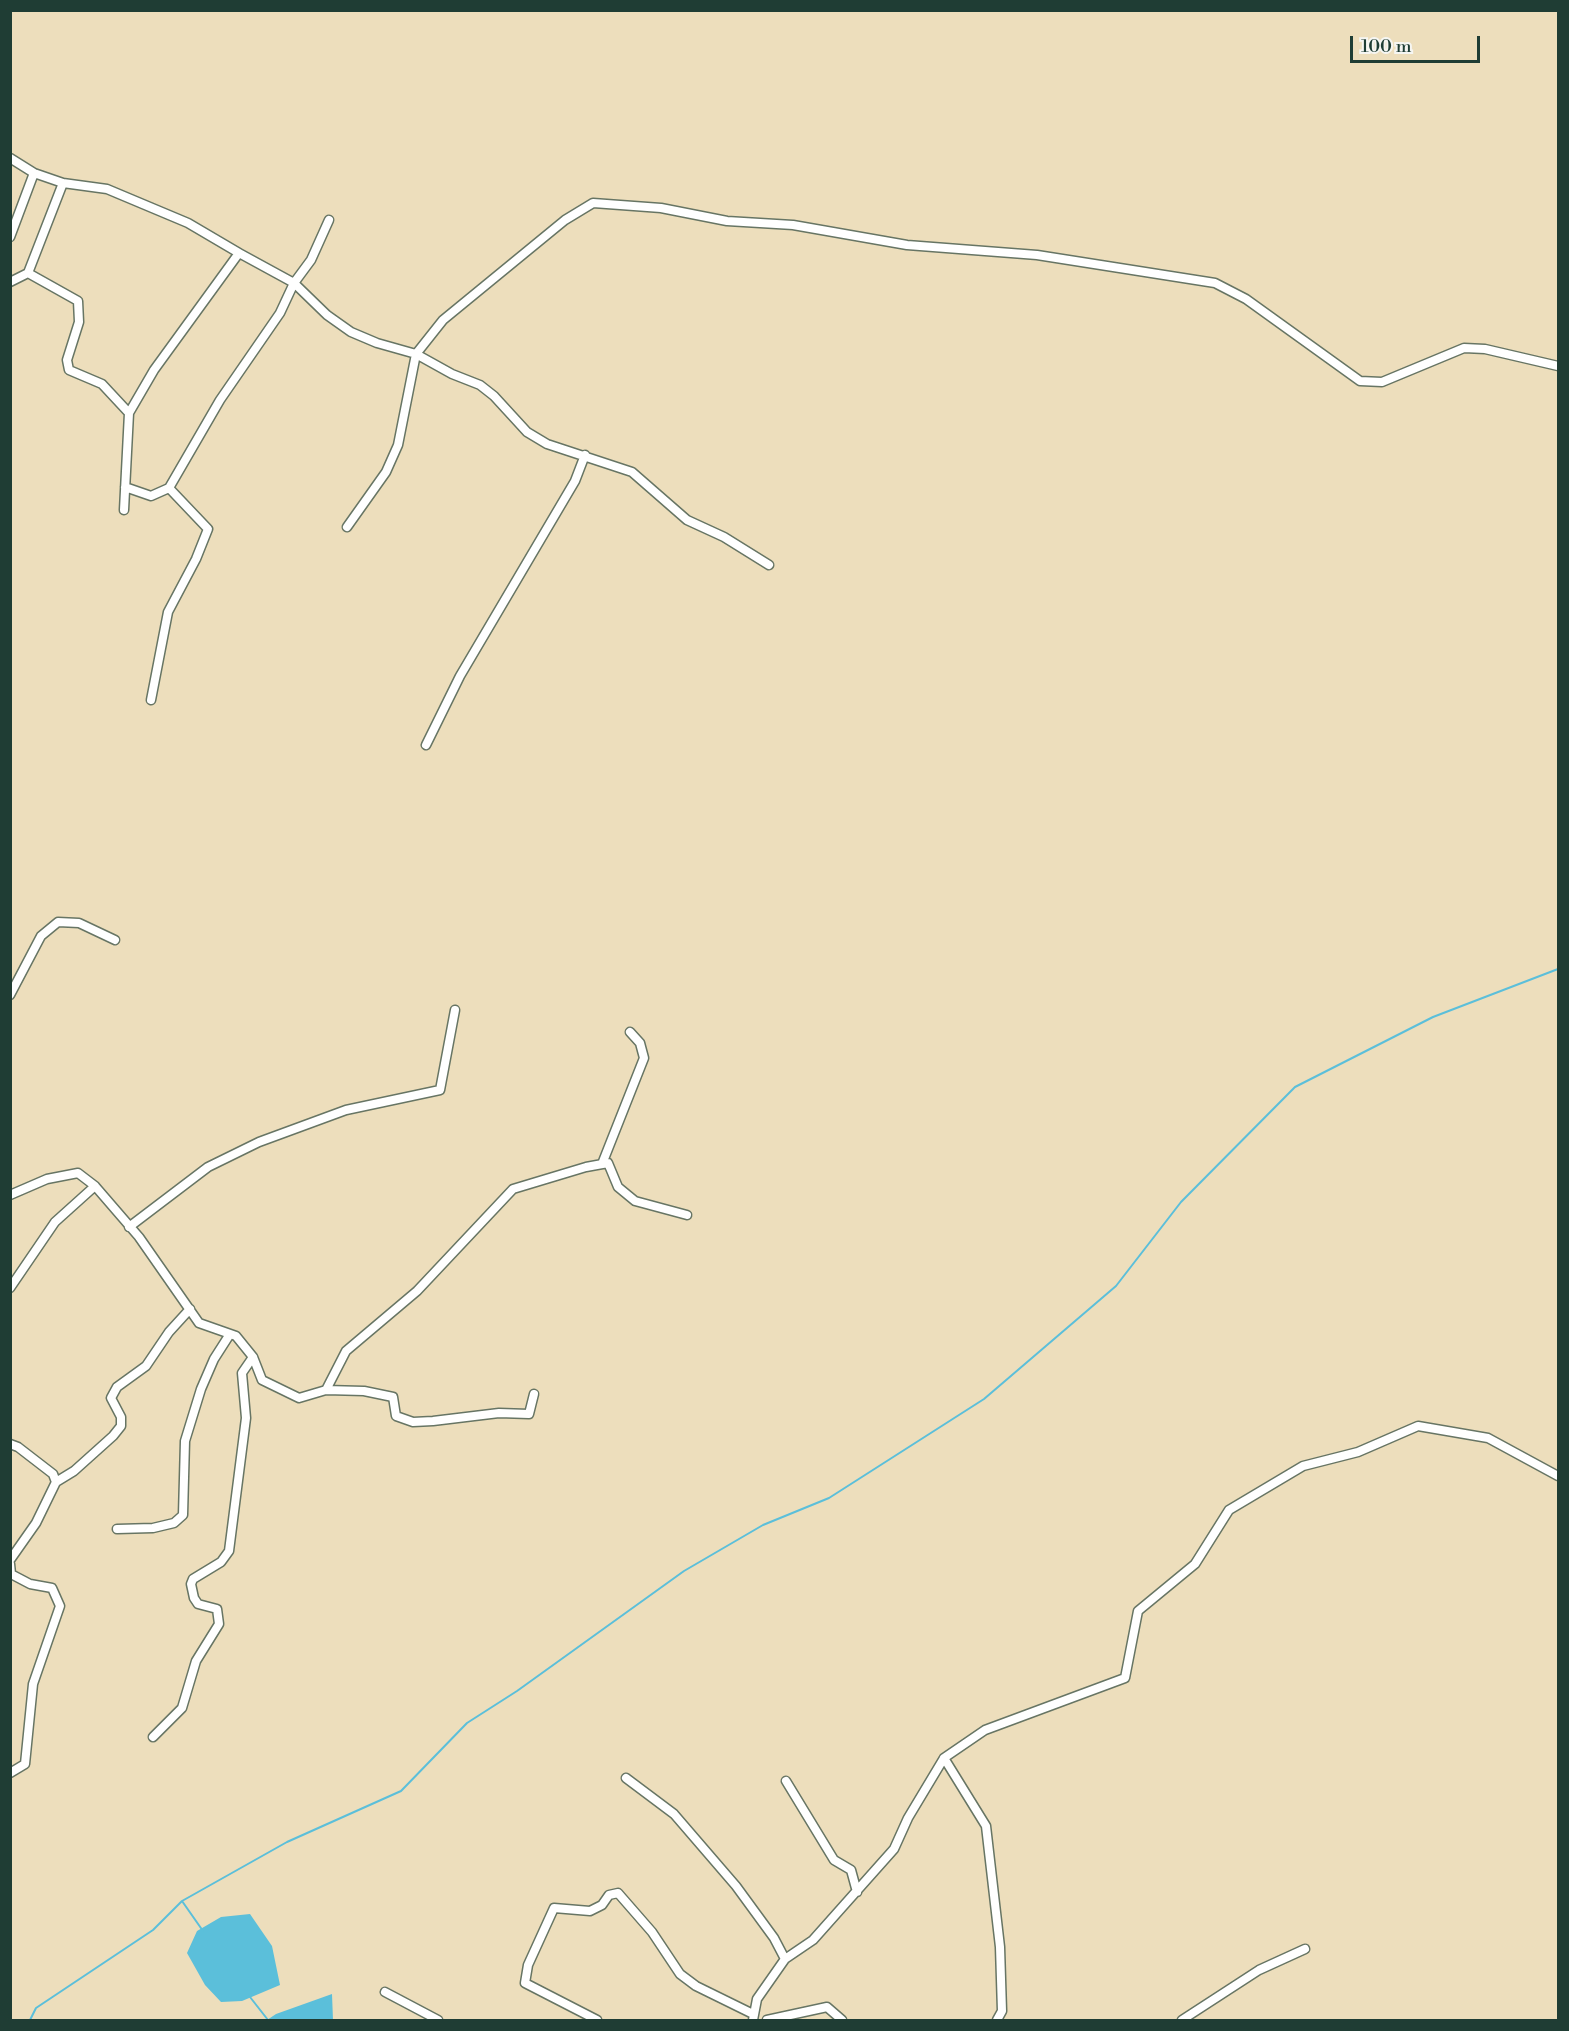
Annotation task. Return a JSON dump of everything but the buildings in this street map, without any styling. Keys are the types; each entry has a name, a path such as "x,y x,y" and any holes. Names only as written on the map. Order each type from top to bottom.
{"street":[{"path":"10,158 34,173 63,183 107,189 188,223 294,283 327,315 351,332 377,344 416,354 452,374 480,385 494,396 527,432 547,444 585,454 632,472 687,520 732,541 769,565"},
{"path":"10,237 34,173"},
{"path":"10,282 28,273 63,183"},
{"path":"347,527 386,472 398,446 416,354 443,320 565,220 582,208 603,202 661,208 727,221 793,225 907,245 1037,255 1215,283 1246,299 1360,381 1382,382 1464,348 1485,349 1558,366"},
{"path":"125,487 151,496 169,488 220,400 280,313 294,283 311,260 329,220"},
{"path":"124,510 129,413 154,370 238,253"},
{"path":"28,273 78,301 79,322 67,360 69,370 102,384 129,413"},
{"path":"426,745 460,676 575,481 585,454"},
{"path":"151,700 168,612 196,559 208,529 169,488"},
{"path":"10,995 41,936 58,922 79,923 115,940"},
{"path":"129,1227 208,1167 259,1142 346,1110 440,1090 455,1010"},
{"path":"602,1164 644,1058 640,1043 630,1032"},
{"path":"326,1390 346,1351 417,1291 513,1189 608,1163 618,1187 635,1201 687,1215"},
{"path":"10,1195 47,1179 78,1173 95,1186 139,1237 199,1323 230,1334 241,1341 253,1357 262,1380 299,1398 326,1390 364,1391 393,1397 396,1416 413,1422 474,1418 499,1413 529,1414 534,1394"},
{"path":"10,1288 55,1222 95,1186"},
{"path":"10,1773 25,1764 33,1684 60,1606 52,1588 30,1584 11,1574 10,1562 36,1523 56,1482 74,1471 121,1426 122,1416 111,1398 117,1387 146,1366 169,1332 190,1309"},
{"path":"117,1529 153,1528 174,1523 183,1515 185,1441 201,1389 214,1359 230,1334"},
{"path":"153,1737 183,1708 196,1661 219,1624 217,1609 198,1604 191,1584 193,1579 221,1562 229,1551 246,1418 242,1373 253,1357"},
{"path":"597,2020 525,1983 528,1965 554,1908 590,1911 602,1905 609,1895 618,1893 652,1932 680,1974 696,1986 753,2017 757,1999 785,1959 813,1940 894,1849 908,1818 944,1758 985,1730 1125,1678 1138,1611 1195,1564 1229,1510 1303,1466 1358,1452 1418,1426 1488,1438 1558,1476"},
{"path":"10,1444 18,1447 53,1474 56,1482"},
{"path":"944,1758 986,1826 1000,1947 1002,2011 998,2020"},
{"path":"626,1778 674,1814 736,1886 774,1938 785,1959"},
{"path":"786,1781 834,1860 852,1870 857,1893"},
{"path":"1182,2020 1259,1970 1305,1949"},
{"path":"385,1992 438,2020"},
{"path":"767,2020 827,2007 842,2020"}],"water":[{"path":"250,1914 272,1946 280,1985 242,2001 221,2002 205,1985 187,1953 197,1931 221,1917"},
{"path":"332,1994 333,2020 267,2020 276,2014"}],"waterway":[{"path":"30,2020 36,2008 153,1930 182,1901 287,1842 401,1791 467,1723 517,1691 684,1571 763,1525 829,1498 984,1399 1116,1286 1181,1202 1295,1087 1433,1017 1558,969"},
{"path":"182,1901 203,1931"},
{"path":"250,1997 268,2020"}]}
